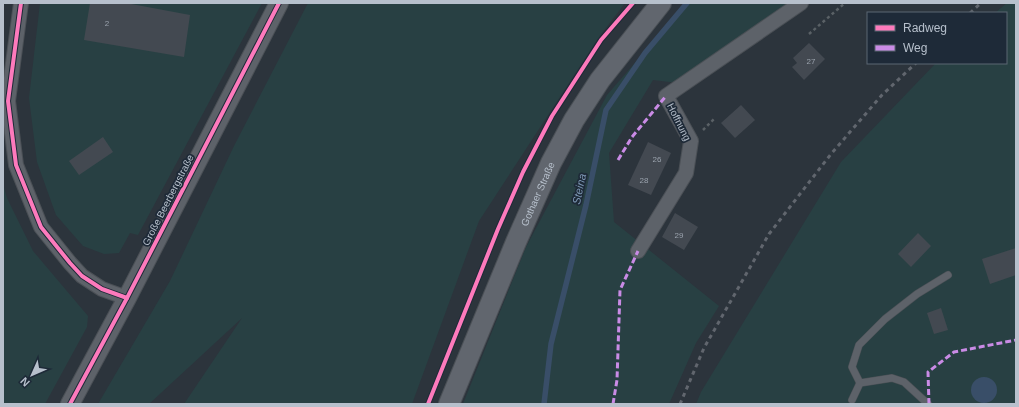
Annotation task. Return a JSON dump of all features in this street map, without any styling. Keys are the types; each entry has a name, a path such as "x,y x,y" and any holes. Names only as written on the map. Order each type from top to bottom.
{"main road":[{"name":"Gothaer Straße","path":"449,404 516,242 551,163 574,120 600,80 661,3"}],"street":[{"path":"21,3 8,101 16,165 41,226 70,263 82,276 102,289 127,298"},
{"name":"Große Beerbergstraße","path":"70,404 127,298 279,3"},
{"name":"Hoffnung","path":"638,251 686,173 691,141 666,96 801,3"}],"lane":[{"path":"860,383 852,367 859,345 885,319 916,294 948,275"},
{"path":"860,383 892,378 904,382 928,404"},
{"path":"852,400 860,383"}],"path":[{"path":"809,34 845,3"}],"green space":[{"path":"40,3 262,3 138,235 130,233 119,253 104,254 83,246 56,215 37,162 29,98"},
{"path":"308,3 625,3 599,37 479,221 412,404 184,404 242,318 149,404 98,404 170,281 234,146"},
{"path":"687,3 801,3 686,84 653,80 609,153 614,222 719,306 696,343 669,404 463,404 526,247 607,95"},
{"path":"1007,3 1016,3 1016,404 696,404 701,392 841,162 935,64 1007,64 1007,12 996,12"},
{"path":"3,184 7,198 33,251 88,316 87,327 45,404 3,404"}],"water":[{"path":"984,377 993,381 997,390 993,399 984,403 975,399 971,390 975,381"}],"building":[{"path":"90,3 126,3 190,15 184,57 84,40"},
{"path":"809,43 825,59 804,80 792,67 797,63 793,58"},
{"path":"741,105 755,120 735,138 721,123"},
{"path":"103,137 113,152 79,175 69,161"},
{"path":"648,142 671,153 651,195 628,185"},
{"path":"675,213 698,227 684,250 662,237"},
{"path":"918,233 931,246 911,267 898,254"},
{"path":"1016,248 1016,275 990,284 982,259"},
{"path":"941,308 948,330 934,334 927,313"}],"waterway":[{"name":"Steina","path":"544,404 551,344 586,205 606,110 645,53 687,3"}],"railway":[{"path":"971,12 981,3"},
{"path":"680,404 704,348 769,234 831,154 882,95 915,64"}],"marked path":[{"path":"618,160 632,137 666,96"},
{"path":"613,404 617,380 620,290 638,251"},
{"path":"929,404 928,372 954,352 1016,340"}],"cycle path":[{"path":"21,3 8,101 16,165 41,227 70,263 82,276 102,289 127,298"},
{"path":"70,404 127,298 279,3"},
{"path":"428,404 498,229 523,172 552,116 601,40 633,3"}]}
